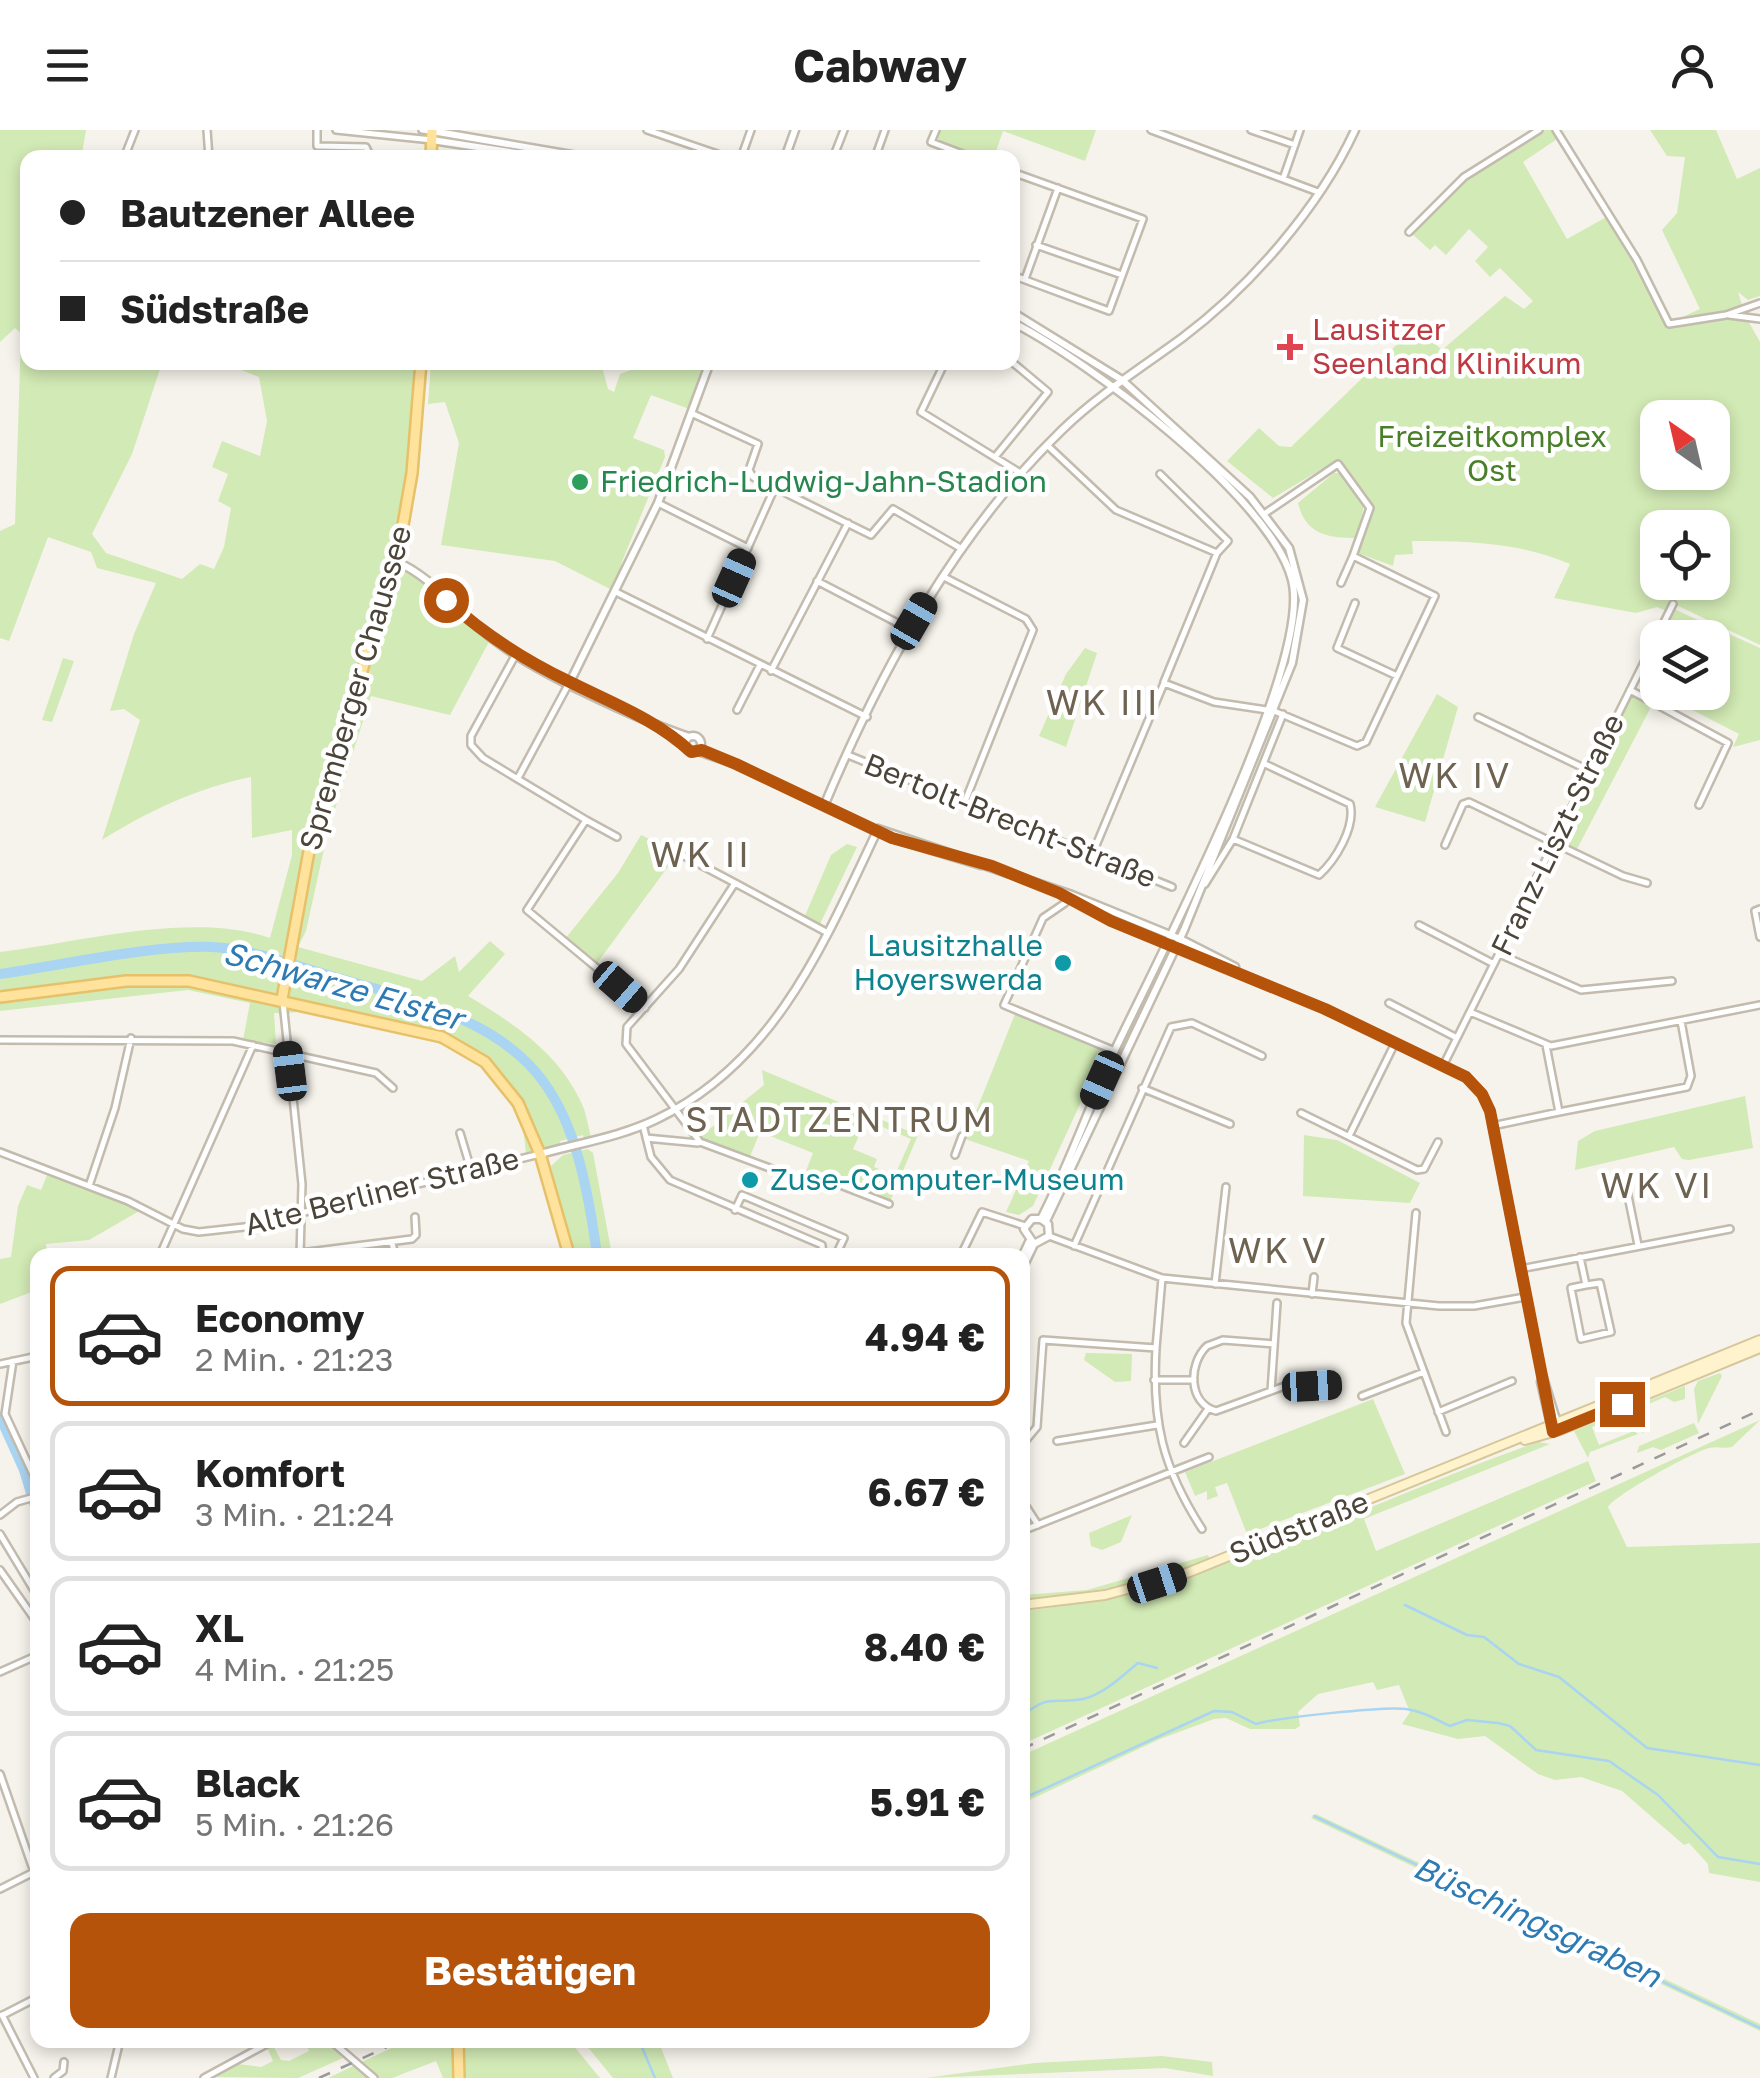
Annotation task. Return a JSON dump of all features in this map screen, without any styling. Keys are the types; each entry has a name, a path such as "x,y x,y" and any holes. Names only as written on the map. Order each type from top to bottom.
{"main road":[{"name":"Spremberger Chaussee","path":"282,1000 311,840 395,562 412,473 421,370"},
{"path":"0,996 165,980 423,1030 470,1050 507,1086 540,1154 567,1248"},
{"name":"Südstraße","path":"1555,1428 1760,1340"},
{"name":"Südstraße","path":"1030,1604 1105,1595 1187,1573 1760,1348"},
{"path":"458,2048 459,2078"}],"street":[{"path":"317,130 317,146 367,150"},
{"path":"336,130 430,133 537,150"},
{"path":"647,130 706,150"},
{"path":"936,130 931,142 952,150"},
{"path":"1151,130 1318,192"},
{"path":"1251,130 1295,145"},
{"path":"1283,179 1300,130"},
{"path":"824,806 909,629 943,576 1022,474 1047,445 1118,383 1225,301 1318,192 1354,130"},
{"path":"1410,232 1464,177 1539,130"},
{"path":"1556,130 1638,260 1668,324 1726,315 1760,302"},
{"path":"430,133 511,150"},
{"path":"1020,175 1143,219 1109,311 1020,277"},
{"path":"1025,279 1058,188"},
{"path":"1036,245 1122,275"},
{"path":"1726,315 1760,319"},
{"path":"1020,317 1118,383 1262,515 1283,554 1296,597 1293,632 1265,764 1233,839 1200,890"},
{"path":"1020,327 1118,383"},
{"path":"995,457 1048,392 1020,369"},
{"path":"518,778 658,503 707,370"},
{"path":"941,370 921,412 1022,474"},
{"path":"691,413 757,443 750,474 872,535 889,512 897,510 963,550"},
{"path":"1047,445 1126,516 1217,553"},
{"path":"1262,515 1338,464 1370,508 1341,583"},
{"path":"1092,854 1217,553 1226,546 1226,536 1160,474"},
{"path":"707,639 775,486"},
{"path":"658,503 748,548"},
{"path":"771,671 848,523"},
{"path":"1164,683 1214,702 1275,711 1360,746 1366,742 1435,596 1353,556"},
{"path":"395,562 410,568 466,618 516,654 687,740 691,752 700,748 878,829 992,866 1168,939 1180,939 1395,1042 1478,1088 1492,1126 1540,1371 1555,1428"},
{"path":"943,576 1026,620 1032,630 964,804"},
{"path":"817,581 909,629"},
{"path":"616,592 867,717"},
{"path":"1354,602 1337,648 1397,676"},
{"name":"Franz-Liszt-Straße","path":"1443,1066 1673,604"},
{"path":"516,654 471,736 471,745 617,837"},
{"path":"737,710 760,665"},
{"path":"1630,690 1728,743 1699,805"},
{"path":"964,1248 982,1212 1025,1226 1043,1220 1176,948 1275,711"},
{"path":"1275,711 1115,1051 1043,1220 1050,1236 1162,1278 1408,1304 1466,1306 1525,1297"},
{"path":"1478,717 1590,772"},
{"path":"687,740 697,736 700,748"},
{"name":"Bertolt-Brecht-Straße","path":"848,755 1172,888"},
{"path":"1233,839 1318,875 1332,864 1352,818 1350,804 1265,764"},
{"path":"1445,846 1465,802 1647,883"},
{"path":"586,820 527,910 645,1008"},
{"path":"540,1154 643,1125 674,1110 730,1071 767,1033 796,993 878,829"},
{"path":"684,856 826,932"},
{"path":"703,1144 624,1039 627,1027 690,954 735,883"},
{"path":"1066,903 1043,918 1004,1006 1115,1051"},
{"path":"1760,910 1755,910 1760,937"},
{"path":"1419,925 1494,964"},
{"path":"1168,939 1176,948 1242,972"},
{"path":"1499,954 1582,990 1672,980"},
{"path":"282,1000 302,1213 300,1248"},
{"path":"1390,1003 1457,1038"},
{"path":"1470,1012 1546,1045 1760,1006"},
{"path":"1492,1126 1687,1088 1692,1076 1681,1021"},
{"path":"1074,1246 1164,1034 1181,1023 1192,1023 1262,1056"},
{"path":"0,1040 131,1038 253,1045 376,1073 393,1088"},
{"path":"89,1186 116,1108 131,1038"},
{"path":"1349,1136 1395,1042"},
{"path":"163,1248 253,1045"},
{"path":"1546,1045 1559,1112"},
{"path":"1142,1088 1230,1124"},
{"path":"1301,1113 1416,1170 1424,1169 1438,1142"},
{"path":"643,1125 652,1157 670,1180 822,1248"},
{"path":"460,1133 470,1170"},
{"path":"955,1155 962,1136"},
{"path":"646,1138 703,1144 812,1184 830,1181 889,1204"},
{"name":"Alte Berliner Straße","path":"0,1152 173,1224 210,1232 540,1154"},
{"path":"1625,1181 1638,1245"},
{"path":"1214,1284 1226,1187"},
{"path":"735,1210 742,1195 844,1238 839,1248"},
{"path":"1416,1213 1408,1330 1446,1432"},
{"path":"350,1248 414,1238 415,1218"},
{"path":"1025,1226 1032,1243 1030,1248"},
{"path":"1520,1269 1730,1228"},
{"path":"1028,1248 1050,1236"},
{"path":"392,1243 393,1248"},
{"path":"1580,1257 1586,1286"},
{"path":"1312,1294 1314,1277"},
{"path":"1162,1278 1154,1380 1157,1425 1169,1473 1202,1529"},
{"path":"1600,1283 1610,1332 1582,1338 1571,1288 1586,1286 1600,1283"},
{"path":"1270,1391 1278,1303"},
{"path":"1030,1435 1037,1427 1043,1340 1156,1348"},
{"path":"1274,1344 1212,1343 1196,1360 1197,1396 1216,1411 1270,1391 1337,1384"},
{"path":"0,1364 30,1358"},
{"path":"14,1361 5,1414 30,1468"},
{"path":"1362,1396 1424,1372"},
{"path":"1154,1380 1194,1380"},
{"path":"1438,1412 1512,1381"},
{"path":"1184,1443 1208,1408"},
{"path":"1057,1441 1157,1425"},
{"path":"1030,1528 1209,1457"},
{"path":"0,1515 30,1498"},
{"path":"1030,1512 1038,1525"},
{"path":"0,1534 30,1584"},
{"path":"0,1570 30,1613"},
{"path":"0,1672 30,1659"},
{"path":"0,1774 30,1855"},
{"path":"0,1889 30,1874"},
{"path":"30,2001 1,2016 34,2078"},
{"path":"111,2078 118,2048"},
{"path":"204,2078 259,2048"},
{"path":"339,2048 374,2078"},
{"path":"54,2078 63,2070 64,2062"}],"green space":[{"path":"0,130 86,130 83,150 20,150 20,332 15,328 0,342"},
{"path":"940,130 1096,130 1085,161 1003,131 996,150 965,150 937,140"},
{"name":"Freizeitkomplex Ost","path":"1540,130 1555,130 1560,137 1523,162 1567,239 1610,215 1669,323 1700,309 1662,230 1677,213 1685,157 1667,156 1650,130 1716,130 1737,179 1760,168 1760,296 1748,300 1738,292 1742,305 1727,315 1747,319 1760,342 1760,645 1730,631 1730,620 1708,620 1674,604 1669,612 1657,607 1636,613 1554,598 1570,564 1532,551 1473,542 1412,541 1413,554 1395,555 1393,566 1355,552 1370,508 1337,460 1273,498 1227,461 1259,428 1279,446 1291,447 1416,326 1442,350 1505,296 1524,309 1533,301 1500,268 1490,277 1475,261 1488,247 1469,229 1446,255 1435,245 1430,250 1410,232 1464,177"},
{"path":"20,365 20,370 160,370 132,454 92,534 106,553 182,579 200,564 214,569 224,547 231,508 218,501 228,474 212,467 222,441 260,456 267,421 259,377 241,370 420,370 395,561 409,568 491,638 450,715 371,696 328,831 306,931 298,947 422,981 455,956 459,972 490,941 505,954 468,996 517,1028 560,1068 585,1111 592,1140 585,1142 583,1135 560,1141 561,1148 526,1156 521,1124 509,1097 492,1076 444,1046 387,1028 311,1012 274,1013 276,1044 243,1040 250,1003 188,990 0,1011 0,952 172,928 240,930 270,938 292,855 292,830 252,838 251,777 173,802 102,840 140,720 124,709 110,711 134,634 156,583 97,568 91,552 48,537 9,641 0,638 0,531 15,524"},
{"path":"430,370 603,370 608,389 614,392 620,374 631,370 707,370 692,410 651,395 633,438 664,450 665,457 621,564 627,567 616,592 555,561 441,545 459,443 445,402 428,404"},
{"path":"1334,473 1340,473 1364,506 1357,538 1337,537 1313,528 1298,503"},
{"path":"1674,609 1698,620 1669,620"},
{"path":"1730,634 1760,648 1760,740 1733,747 1739,734 1692,710 1730,710"},
{"path":"1085,648 1097,653 1066,747 1039,736 1066,674"},
{"path":"63,658 74,661 52,722 42,720"},
{"path":"1437,694 1458,707 1425,822 1375,807"},
{"path":"1632,695 1640,699 1640,710 1649,710 1577,849 1560,840"},
{"path":"641,835 678,853 595,966 565,939 618,873"},
{"path":"847,844 857,847 819,926 804,918 831,855"},
{"path":"1015,1014 1105,1050 1033,1206 1019,1215 1006,1212 1029,1161 965,1139"},
{"path":"762,1070 918,1135 889,1204 831,1181 816,1185 802,1181 813,1153 760,1132 749,1159 703,1144 691,1132 700,1126 707,1131 764,1085","holes":["866,1120 911,1139 895,1175 874,1167 877,1159 853,1149"]},
{"path":"1745,1096 1753,1148 1689,1160 1682,1159 1674,1147 1575,1170 1578,1141 1595,1131"},
{"path":"1304,1135 1337,1140 1420,1183 1410,1203 1303,1196"},
{"path":"588,1149 593,1153 611,1248 570,1248 551,1166 563,1155"},
{"path":"48,1173 141,1210 89,1240 30,1248 30,1293 0,1304 0,1259 11,1257 18,1206 27,1185 41,1190"},
{"path":"1086,1353 1132,1354 1131,1381 1115,1382 1084,1360"},
{"path":"1720,1373 1722,1376 1698,1424 1694,1389 1698,1381"},
{"path":"1685,1386 1685,1399 1674,1402 1665,1397 1637,1409 1645,1429 1643,1434 1635,1410 1592,1427 1599,1445 1634,1431 1638,1434 1590,1452 1588,1458 1574,1431"},
{"path":"1373,1399 1405,1474 1247,1534 1227,1483 1215,1487 1218,1496 1207,1500 1207,1491 1195,1496 1185,1472"},
{"path":"1760,1420 1732,1447 1709,1448 1687,1457 1608,1507 1627,1547 1760,1543 1760,1882 1709,1873 1708,1864 1689,1843 1684,1845 1622,1791 1581,1777 1555,1780 1538,1774 1485,1736 1458,1739 1402,1724 1410,1712 1399,1685 1377,1690 1373,1682 1318,1694 1298,1712 1300,1726 1295,1729 1250,1729 1226,1718 1214,1719 1160,1739 1030,1800 1030,1752"},
{"path":"1694,1423 1699,1433 1661,1450 1653,1447 1637,1453 1639,1446"},
{"path":"1538,1442 1550,1444 1364,1519 1376,1551 1588,1461 1596,1481 1030,1741 1030,1610 1090,1601 1221,1565"},
{"path":"1132,1515 1121,1542 1102,1550 1091,1546 1089,1533"},
{"path":"1208,1555 1210,1560 1132,1585 1030,1599 1030,1594 1087,1590"},
{"path":"1316,1814 1760,2024 1760,2031 1311,1818"},
{"path":"267,2048 274,2048 281,2060 289,2061 309,2051 308,2048 332,2048 343,2058 298,2078 212,2077 238,2064 261,2067 273,2061"},
{"path":"391,2048 452,2048 453,2078 443,2078 436,2061 392,2078 328,2078"},
{"path":"458,2048 576,2048 600,2078 459,2078"},
{"path":"589,2048 661,2048 673,2078 613,2078"},
{"path":"1162,2056 1212,2062 1213,2076 1165,2068 926,2078 1035,2063"}],"waterway":[{"name":"Schwarze Elster","path":"0,974 106,956 212,947 279,960 457,1017 497,1038 529,1065 554,1097 572,1139 596,1248"},
{"path":"0,1417 30,1490"},
{"path":"1405,1605 1467,1635 1484,1637 1519,1664 1559,1677 1647,1748 1760,1765"},
{"path":"1030,1710 1046,1702 1091,1697 1138,1663 1157,1668"},
{"path":"1030,1795 1214,1711 1232,1712 1256,1724 1330,1713 1406,1709 1450,1726 1467,1720 1510,1726 1536,1750 1609,1761 1658,1795 1718,1857 1760,1864"},
{"name":"Büschingsgraben","path":"1314,1816 1760,2028"},
{"path":"642,2048 655,2078"}],"railway":[{"path":"1030,1745 1760,1410"},
{"path":"319,2078 385,2048"}],"place":[{"name":"Lausitzer Seenland Klinikum","path":"1290,347"},
{"name":"Friedrich-Ludwig-Jahn-Stadion","path":"580,482"},
{"name":"Lausitzhalle Hoyerswerda","path":"1063,963"},
{"name":"Zuse-Computer-Museum","path":"750,1180"}],"district":[{"name":"WK III","path":"1103,703"},
{"name":"WK IV","path":"1455,776"},
{"name":"WK II","path":"701,855"},
{"name":"STADTZENTRUM","path":"840,1120"},
{"name":"WK VI","path":"1657,1186"},
{"name":"WK V","path":"1278,1251"}],"route":[{"path":"446,600 516,654 653,722 680,738 691,752 702,750 736,764 918,848 992,866 1059,893 1111,921 1242,972 1466,1077 1482,1094 1490,1111 1542,1393 1553,1432 1622,1404"}]}
